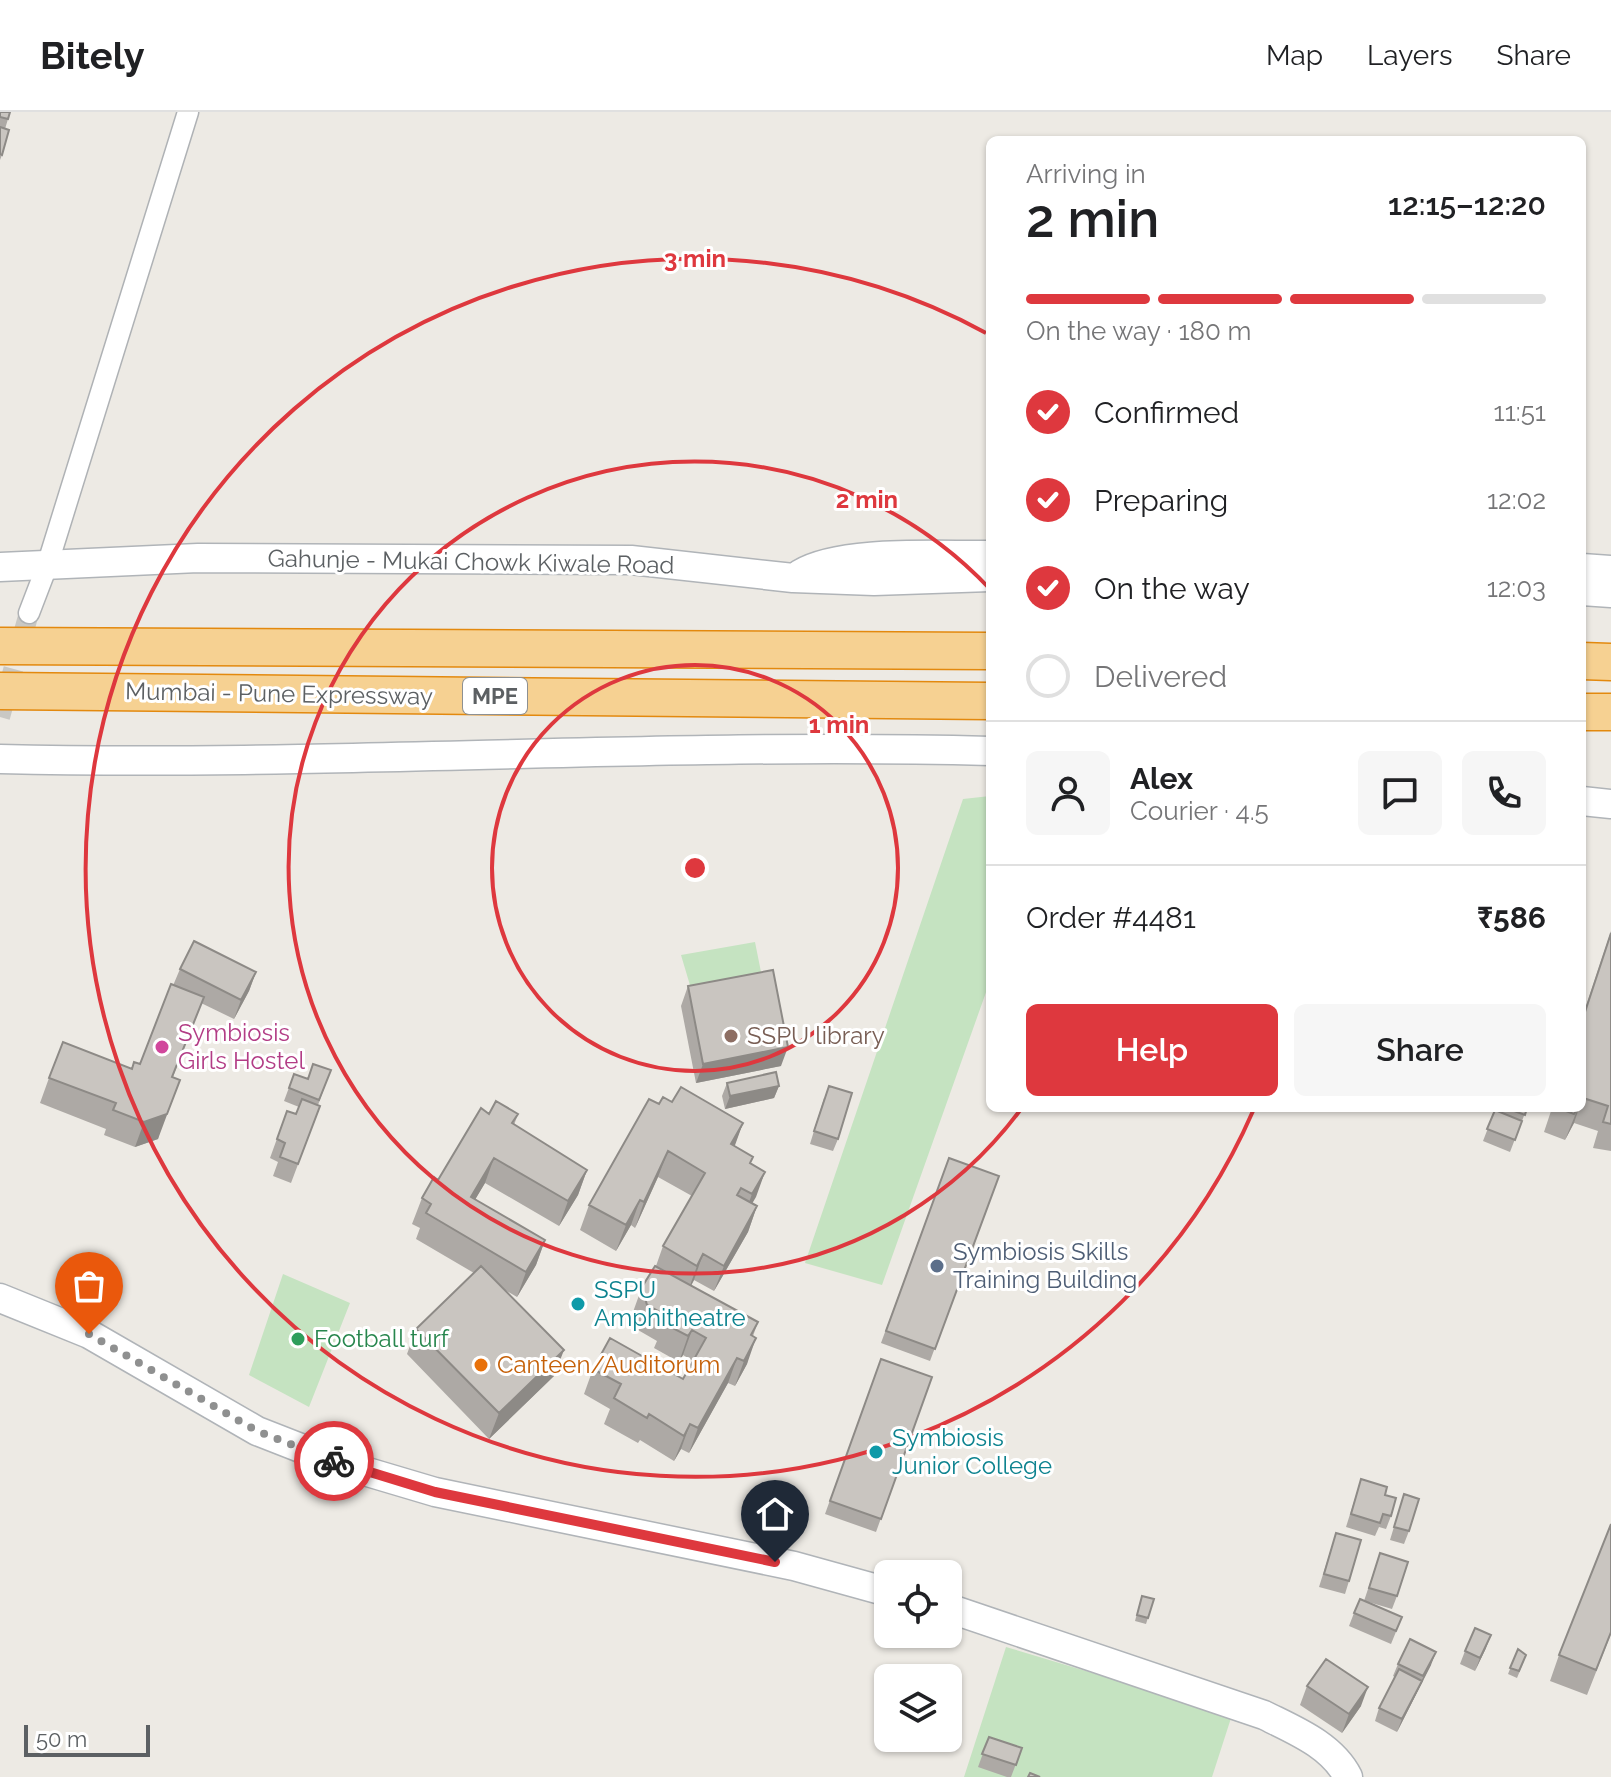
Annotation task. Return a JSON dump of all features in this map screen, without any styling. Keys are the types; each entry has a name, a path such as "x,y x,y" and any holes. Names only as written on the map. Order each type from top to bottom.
{"highway":[{"name":"Mumbai - Pune Expressway","path":"0,646 986,651"},
{"path":"1586,661 1611,662"},
{"name":"Mumbai - Pune Expressway","path":"0,691 986,701"},
{"path":"1586,712 1611,712"}],"street":[{"path":"29,613 47,566 188,112"},
{"path":"793,578 814,565 844,559 986,555"},
{"name":"Gahunje - Mukai Chowk Kiwale Road","path":"0,567 198,558 631,560 793,578 874,581 986,577"},
{"path":"1586,568 1611,570"},
{"path":"1586,591 1611,593"},
{"path":"0,759 130,762 707,750 986,751"},
{"path":"1586,801 1611,804"},
{"path":"0,1298 89,1334 257,1431 344,1465 435,1492 794,1566 874,1588"},
{"path":"962,1613 1264,1715 1307,1736 1341,1764 1348,1777"}],"green space":[{"path":"986,796 986,992 882,1285 805,1263 963,799"},
{"path":"755,942 762,977 692,992 681,955"},
{"name":"Football turf","path":"283,1274 350,1303 309,1407 249,1375"},
{"path":"1006,1647 1232,1715 1212,1777 964,1777"}],"building":[{"path":"0,112 10,112 8,119 0,117"},
{"path":"0,127 9,130 2,155 0,154"},
{"path":"1611,933 1611,1124 1603,1122 1608,1106 1586,1099 1586,1009"},
{"path":"194,941 256,972 241,1000 180,969"},
{"name":"SSPU library","path":"773,970 788,1047 703,1064 688,986"},
{"path":"171,984 204,997 172,1077 180,1080 167,1114 144,1122 113,1110 116,1103 49,1078 63,1042 132,1069 134,1062 140,1064"},
{"path":"313,1064 331,1070 319,1100 289,1088 294,1074 308,1079"},
{"path":"776,1072 779,1086 730,1096 727,1083"},
{"path":"829,1086 852,1093 838,1139 814,1131"},
{"path":"681,1087 743,1123 731,1144 753,1157 750,1163 765,1172 752,1194 741,1188 737,1195 757,1206 724,1266 703,1254 697,1266 663,1246 705,1173 668,1151 644,1202 640,1200 626,1225 589,1205 649,1099 659,1104 663,1097 672,1102"},
{"path":"302,1099 320,1106 298,1164 280,1157 285,1143 277,1139 287,1111 296,1114"},
{"path":"496,1101 518,1114 512,1123 587,1170 568,1201 494,1158 471,1197 545,1240 526,1272 426,1213 431,1204 422,1198 434,1177 438,1180 481,1108 489,1114"},
{"path":"1494,1112 1522,1121 1515,1140 1487,1129"},
{"name":"Symbiosis Skills Training Building","path":"949,1158 999,1176 935,1349 886,1331"},
{"name":"Canteen/Auditorum","path":"481,1266 564,1350 499,1413 416,1329"},
{"path":"655,1266 758,1322 751,1335 756,1338 744,1361 737,1358 698,1428 690,1424 684,1436 649,1414 647,1418 614,1398 621,1384 593,1369 610,1338 683,1379 706,1338 692,1330 688,1336 663,1323 667,1316 647,1305 642,1287"},
{"name":"Symbiosis Junior College","path":"881,1359 932,1377 881,1519 830,1501"},
{"path":"1361,1479 1387,1487 1385,1495 1396,1498 1391,1516 1383,1514 1380,1523 1351,1514"},
{"path":"1404,1494 1419,1499 1409,1531 1394,1527"},
{"path":"1611,1524 1611,1632 1596,1670 1559,1655"},
{"path":"1336,1533 1361,1540 1349,1581 1324,1574"},
{"path":"1380,1553 1408,1562 1397,1596 1369,1588"},
{"path":"1142,1596 1154,1599 1148,1618 1137,1615"},
{"path":"1360,1599 1402,1617 1396,1631 1354,1613"},
{"path":"1475,1628 1491,1635 1480,1658 1465,1651"},
{"path":"1410,1639 1436,1652 1423,1676 1398,1664"},
{"path":"1518,1649 1526,1655 1519,1671 1510,1668"},
{"path":"1326,1659 1368,1687 1349,1714 1307,1686"},
{"path":"1399,1669 1422,1681 1402,1719 1379,1708"},
{"path":"989,1737 1022,1748 1016,1765 982,1754"}],"tunnel":[{"path":"0,717 29,613"}],"way so far":[{"path":"89,1334 257,1431 334,1461"}],"place":[{"name":"SSPU library","path":"731,1036"},
{"name":"Symbiosis Girls Hostel","path":"162,1047"},
{"name":"Symbiosis Skills Training Building","path":"937,1266"},
{"name":"SSPU Amphitheatre","path":"578,1304"},
{"name":"Football turf","path":"298,1339"},
{"name":"Canteen/Auditorum","path":"481,1365"},
{"name":"Symbiosis Junior College","path":"876,1452"}],"route":[{"path":"334,1461 435,1492 775,1562"}]}
